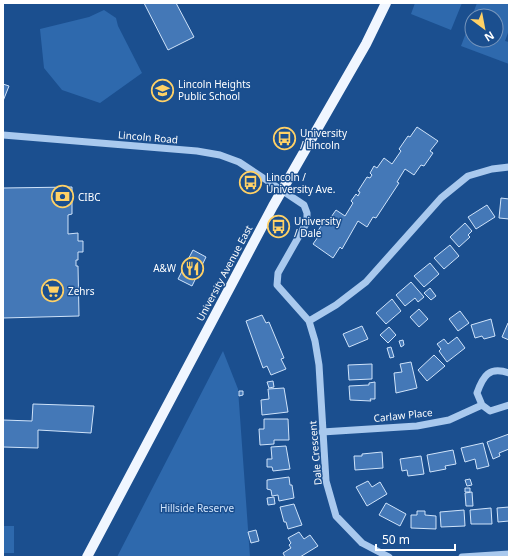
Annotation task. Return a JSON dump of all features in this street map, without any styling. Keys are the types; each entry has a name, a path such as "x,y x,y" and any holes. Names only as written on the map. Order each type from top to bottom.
{"main road":[{"name":"University Avenue East","path":"87,557 282,191 366,44 386,3"}],"street":[{"name":"Lincoln Road","path":"3,135 197,151 220,155 239,162 282,191"},
{"path":"309,321 336,305 366,282 442,198 468,176 492,169 509,167"},
{"name":"Dale Crescent","path":"282,191 304,205 307,213 307,222 278,273 277,285 309,321 315,342 326,481 336,516 362,543 389,557"},
{"path":"509,373 500,370 490,372 481,381 477,393 482,405 490,410 509,405"},
{"name":"Carlaw Place","path":"322,432 417,426 449,420 482,405"},
{"path":"462,557 509,554"}],"green space":[{"path":"415,3 462,3 451,30 411,14"},
{"path":"477,3 509,3 509,30 505,41 509,42 509,64 466,48 504,48 504,8 475,8"},
{"path":"104,10 116,18 118,26 142,73 100,103 62,90 44,68 40,29 89,17"},
{"path":"464,38 464,47 461,46"},
{"name":"Hillside Reserve","path":"223,351 238,389 250,557 117,557"},
{"path":"3,526 14,526 14,553 3,553"}],"building":[{"path":"144,3 176,3 194,37 168,50"},
{"path":"3,84 9,86 3,101"},
{"path":"417,127 438,141 430,151 433,153 424,166 421,165 414,175 405,169 397,182 399,183 376,218 373,217 367,227 358,221 342,249 340,247 333,258 313,244 320,234 317,232 326,219 329,220 336,210 345,216 353,203 351,201 356,194 358,196 360,192 358,191 367,177 370,178 372,175 370,173 374,166 377,168 384,158 392,164 401,151 399,149 408,136 410,137"},
{"path":"72,187 72,214 68,215 68,234 78,233 78,241 83,241 83,252 78,252 78,260 76,260 76,266 78,266 79,316 3,318 3,188"},
{"path":"501,198 509,199 509,219 499,218"},
{"path":"487,205 495,217 476,229 468,217"},
{"path":"465,223 472,231 468,235 470,237 459,247 450,237"},
{"path":"450,245 459,256 444,269 434,258"},
{"name":"A&W","path":"193,250 206,257 192,286 178,279"},
{"path":"430,263 439,274 424,287 414,276"},
{"path":"411,282 424,297 418,302 415,298 405,306 396,295"},
{"path":"430,288 436,296 431,300 424,293"},
{"path":"392,299 401,311 386,324 376,313"},
{"path":"419,309 428,319 419,327 410,317"},
{"path":"460,311 469,323 458,331 449,319"},
{"path":"262,315 266,323 269,322 284,358 281,359 286,369 271,375 267,366 263,368 246,321"},
{"path":"491,319 495,336 484,339 482,336 475,338 471,325"},
{"path":"509,323 509,340 502,337"},
{"path":"362,326 368,339 349,347 343,334"},
{"path":"389,327 396,335 388,343 380,335"},
{"path":"457,337 465,348 447,362 439,351 441,349 437,344 444,339 448,344"},
{"path":"403,340 404,345 401,347 399,341"},
{"path":"391,347 394,357 390,358 387,348"},
{"path":"434,355 445,366 427,381 418,370"},
{"path":"411,362 417,388 396,393 394,373 402,372 400,364"},
{"path":"372,364 372,379 349,380 348,365"},
{"path":"273,381 274,387 269,388 267,382"},
{"path":"375,382 375,399 370,399 371,401 350,400 349,386 369,385 369,383"},
{"path":"284,388 288,412 262,415 261,400 269,399 268,389"},
{"path":"239,391 243,391 243,395 239,396"},
{"path":"33,404 94,406 91,433 38,430 38,448 3,447 3,420 32,421"},
{"path":"264,419 288,419 289,440 274,440 274,444 260,445 259,429 264,429"},
{"path":"509,434 509,449 499,453 500,456 493,459 487,442"},
{"path":"483,443 489,466 477,469 475,459 465,462 461,448"},
{"path":"286,446 290,469 273,471 272,467 267,467 267,459 272,459 271,447"},
{"path":"453,450 456,464 445,466 446,469 430,472 427,455"},
{"path":"382,452 383,468 355,470 354,456"},
{"path":"421,456 424,474 408,476 407,470 402,471 400,459"},
{"path":"289,477 294,498 279,501 278,495 272,496 271,490 267,489 267,480"},
{"path":"470,479 472,485 467,486 465,480"},
{"path":"368,481 372,487 380,482 387,494 367,506 356,487"},
{"path":"465,488 470,488 470,492 465,492"},
{"path":"472,492 473,506 466,506 465,493"},
{"path":"274,497 275,504 268,505 267,498"},
{"path":"386,503 406,514 400,526 379,515"},
{"path":"294,504 302,525 288,529 286,522 284,522 280,507"},
{"path":"509,507 509,521 498,522 497,508"},
{"path":"491,508 492,524 471,524 470,510"},
{"path":"464,510 465,526 441,527 440,512"},
{"path":"417,511 425,511 425,515 436,516 436,529 411,528 411,515 417,515"},
{"path":"256,530 259,541 251,543 248,532"},
{"path":"299,532 304,539 310,535 318,546 300,557 285,557 283,553 291,548 289,545 291,543 288,538"}],"place":[{"name":"Lincoln Heights Public School","path":"163,90"},
{"name":"University / Lincoln","path":"285,139"},
{"name":"Lincoln / University Ave.","path":"250,183"},
{"name":"CIBC","path":"63,197"},
{"name":"University / Dale","path":"279,227"},
{"name":"A&W","path":"192,268"},
{"name":"Zehrs","path":"52,291"}]}
